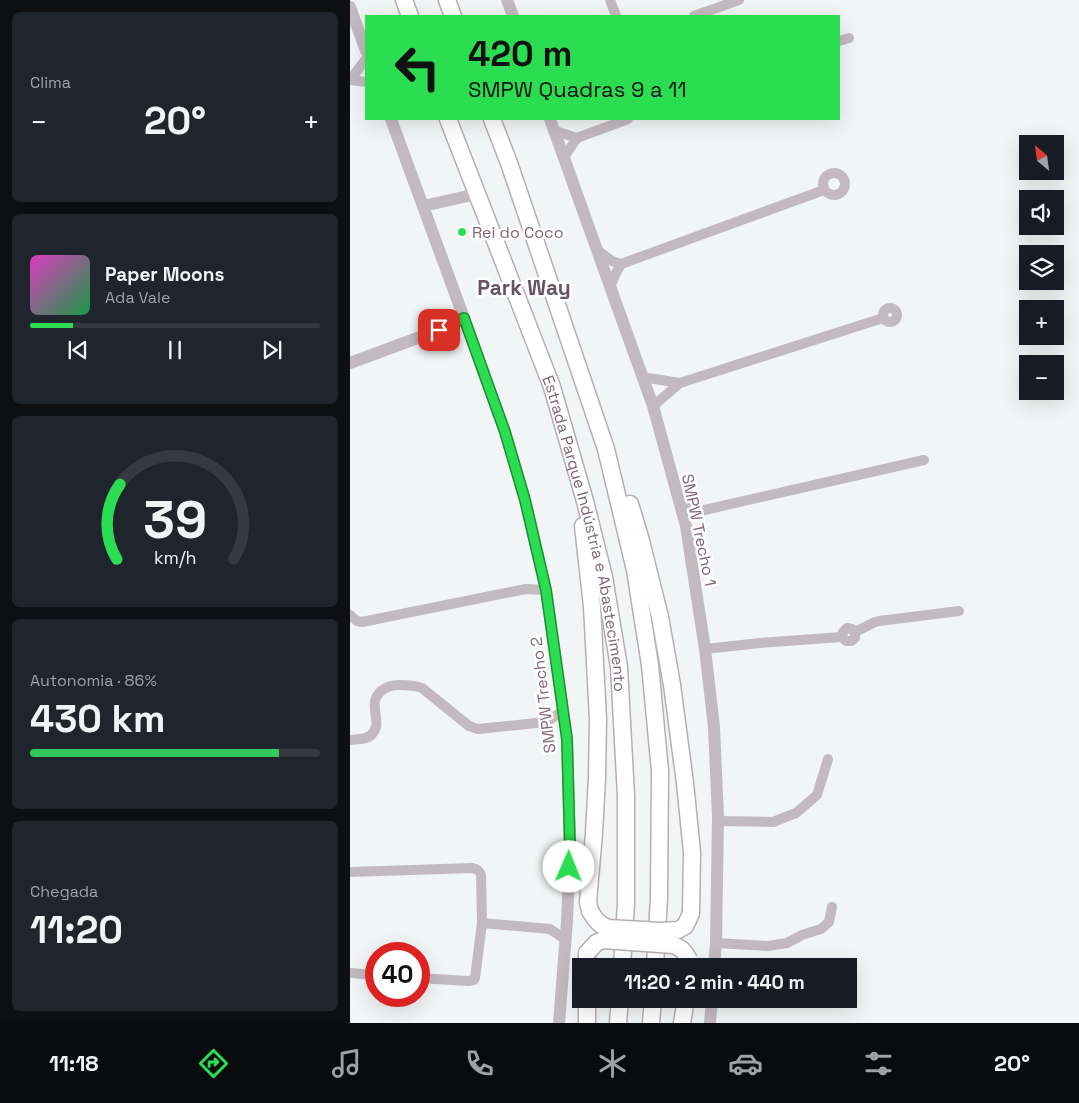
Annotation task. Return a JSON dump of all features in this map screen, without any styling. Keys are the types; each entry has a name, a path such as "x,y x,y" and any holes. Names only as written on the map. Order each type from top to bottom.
{"highway":[{"path":"404,0 410,15"},
{"path":"447,0 453,15"},
{"name":"Estrada Parque Indústria e Abastecimento","path":"448,120 552,387 586,502 604,577 619,667 626,796 626,903 623,958"},
{"name":"Estrada Parque Indústria e Abastecimento","path":"492,120 509,163 606,449 635,570 650,665 660,771 659,898 655,958"},
{"path":"586,502 582,520 592,606 598,719 597,778 588,902 590,911 597,922 608,928 660,932 678,930 685,926 691,913 692,852 672,685 660,617 631,506 620,475 606,449"},
{"path":"588,958 596,943 602,940 673,945 685,952 687,958"},
{"path":"587,1008 587,1023"},
{"path":"618,1023 619,1008"},
{"path":"651,1023 652,1008"},
{"path":"682,1023 684,1008"}],"street":[{"path":"507,0 513,15"},
{"path":"610,0 616,15"},
{"path":"697,15 739,0"},
{"path":"350,7 365,48"},
{"path":"350,80 365,60"},
{"path":"350,80 365,82"},
{"name":"SMPW Trecho 2","path":"391,120 505,432 525,500 546,590 566,730 570,848 567,921 559,1023"},
{"name":"SMPW Trecho 1","path":"550,120 653,406 686,526 705,649 714,727 718,821 715,958"},
{"path":"555,131 576,138 625,120"},
{"path":"564,158 576,138"},
{"path":"596,249 612,262 620,264 824,190"},
{"path":"423,206 477,194"},
{"path":"610,288 620,264"},
{"path":"350,363 439,330 464,318"},
{"path":"653,406 680,383 883,318"},
{"path":"642,377 680,383"},
{"path":"680,504 700,511 924,460"},
{"path":"686,526 700,511"},
{"path":"526,588 543,575"},
{"path":"350,614 357,621 362,622 526,588 546,590"},
{"path":"705,649 842,637 846,628 852,628 856,632 879,621 959,611"},
{"path":"350,740 364,738 372,734 376,729 375,699 385,688 394,685 418,686 469,726 478,729 546,722 563,711"},
{"path":"546,722 566,730"},
{"path":"718,821 773,822 796,813 817,795 828,759"},
{"path":"350,872 472,868 476,868 479,871 481,875 482,923 476,978 468,981 430,979"},
{"path":"716,943 768,946 787,942 821,929 829,922 832,907"},
{"path":"550,929 567,921"},
{"path":"482,923 550,929 565,939"},
{"path":"350,973 365,974"},
{"path":"710,1023 711,1008"}],"place":[{"name":"Rei do Coco","path":"462,232"}],"district":[{"name":"Park Way","path":"524,287"}],"route":[{"path":"439,330 464,318 505,432 525,500 546,590 566,730 569,867"}]}
